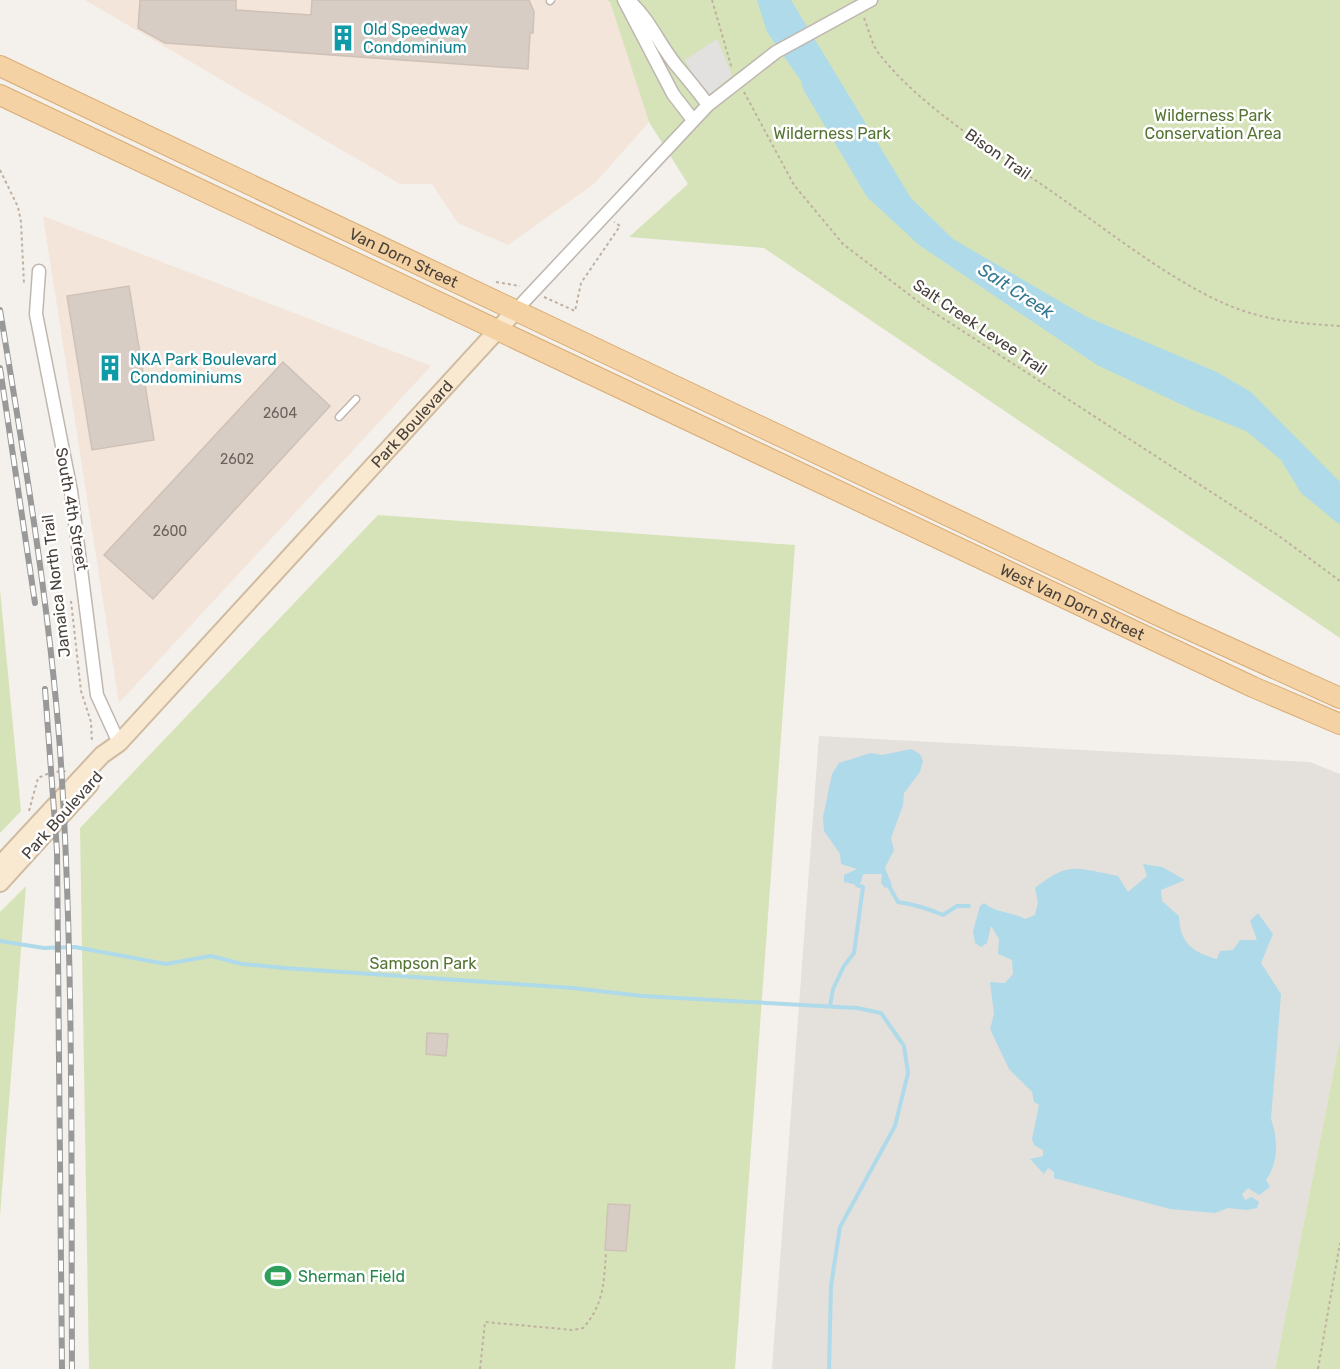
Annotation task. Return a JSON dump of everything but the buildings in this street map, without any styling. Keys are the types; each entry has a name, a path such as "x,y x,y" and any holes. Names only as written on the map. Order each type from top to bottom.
{"main road":[{"name":"Van Dorn Street","path":"0,66 808,449"},
{"name":"Van Dorn Street","path":"0,95 808,475"},
{"name":"Park Boulevard","path":"0,865 102,755 119,743 515,311"},
{"name":"West Van Dorn Street","path":"808,449 1166,619 1340,698"},
{"name":"West Van Dorn Street","path":"808,475 1253,687 1340,724"},
{"name":"Park Boulevard","path":"0,883 111,762 119,743"}],"street":[{"path":"626,0 639,9 677,66 687,75 708,105 748,72 801,37 871,0"},
{"path":"626,0 673,94 693,120"},
{"name":"Park Boulevard","path":"515,311 708,105"},
{"name":"South 4th Street","path":"39,271 36,314 72,492 97,695 119,743"}],"lane":[{"path":"339,417 356,399"}],"path":[{"name":"Salt Creek Levee Trail","path":"712,0 736,81 751,102 794,185 843,244 924,306 1280,536 1340,582"},
{"name":"Bison Trail","path":"855,7 878,53 907,84 971,135 1143,256 1206,294 1249,313 1290,322 1340,326"},
{"path":"0,170 18,207 21,222 24,286"},
{"path":"563,306 574,311 581,283 620,226 604,215"},
{"name":"Jamaica North Trail","path":"70,597 81,691 91,722 92,746"},
{"path":"28,815 38,778 43,774 74,769"},
{"path":"1318,1369 1340,1243"},
{"path":"480,1369 485,1322 573,1330 583,1328 592,1319 604,1292 606,1252"}],"shaded area":[{"path":"85,0 607,0 610,2 649,122 594,184 508,245 458,223 432,184 400,184"},
{"path":"717,39 732,75 706,97 685,60"},
{"path":"43,216 431,366 119,703"},
{"path":"819,736 1310,762 1340,774 1340,1039 1275,1369 772,1369"}],"green space":[{"name":"Wilderness Park","path":"607,0 1340,0 1340,638 764,248 629,237 688,184 649,122 610,2"},
{"name":"Sampson Park","path":"378,515 795,545 735,1369 89,1369 80,828"},
{"path":"0,589 21,811 0,833"},
{"path":"26,886 0,1216 0,912"},
{"path":"1340,1039 1340,1369 1275,1369"}],"water":[{"name":"Salt Creek","path":"757,0 791,0 911,198 953,239 1087,317 1217,372 1251,392 1340,482 1340,525 1301,493 1281,460 1246,431 1193,410 1097,365 919,245 867,197 803,89 801,81 767,32"},
{"path":"911,749 920,754 923,761 920,772 904,793 903,805 891,838 894,850 885,868 892,885 885,888 881,883 882,874 863,874 861,882 857,885 844,882 844,875 857,869 841,864 840,854 824,831 823,817 832,774 839,763 871,753 882,755"},
{"path":"1143,864 1162,867 1185,880 1161,890 1162,901 1179,916 1185,940 1201,953 1217,959 1220,951 1233,950 1240,940 1257,940 1250,921 1258,913 1273,934 1261,963 1281,994 1271,1119 1276,1150 1273,1166 1266,1180 1270,1187 1259,1195 1248,1188 1242,1194 1245,1200 1252,1197 1259,1202 1257,1208 1247,1210 1228,1208 1215,1213 1170,1209 1054,1178 1054,1172 1048,1168 1044,1174 1030,1159 1043,1156 1043,1150 1034,1145 1032,1139 1039,1105 1034,1102 1032,1092 1009,1069 990,1029 994,1014 990,982 1005,983 1013,974 1012,960 998,954 999,939 991,926 987,943 981,947 975,943 973,931 980,906 984,903 994,909 1025,919 1035,915 1038,902 1035,888 1057,873 1083,869 1118,876 1128,892 1147,876"}],"waterway":[{"path":"830,1006 833,989 844,966 854,953 863,887 857,885"},
{"path":"889,886 898,902 943,915 957,906 969,906"},
{"path":"0,941 44,948 75,947 166,964 211,956 242,964 285,968 573,988 642,996 857,1008 881,1013 904,1046 908,1073 895,1126 840,1227 831,1286 829,1369"}],"railway":[{"path":"0,310 43,584 60,749 70,981 72,1369"},
{"path":"0,368 35,603"},
{"path":"45,689 57,851 62,1369"}],"place":[{"name":"Old Speedway Condominium","path":"343,38"},
{"name":"NKA Park Boulevard Condominiums","path":"110,368"},
{"name":"Sherman Field","path":"278,1276"}],"park label":[{"name":"Wilderness Park Conservation Area","path":"1213,124"}]}
